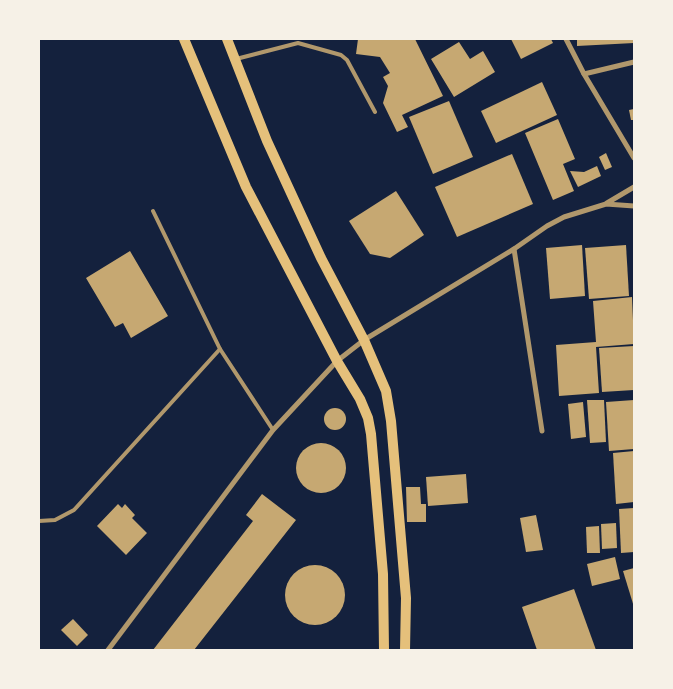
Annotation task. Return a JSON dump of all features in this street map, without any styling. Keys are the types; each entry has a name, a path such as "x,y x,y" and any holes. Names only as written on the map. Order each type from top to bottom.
{"main road":[{"path":"184,39 246,187 336,361 360,399 368,418 372,434 383,574 384,650"},
{"path":"227,39 268,141 321,258 364,340 386,390 391,421 406,598 405,650"}],"street":[{"path":"566,39 584,74 634,158"},
{"path":"584,74 634,62"},
{"path":"108,650 274,430 336,361 364,340 514,249 547,226 564,217 606,204 634,187"},
{"path":"606,204 634,206"},
{"path":"514,249 542,431"}],"lane":[{"path":"236,59 298,43 341,55 347,60 375,112"},
{"path":"153,211 220,349 274,430"},
{"path":"39,521 55,520 74,510 220,349"}],"building":[{"path":"358,39 415,39 443,96 402,115 408,127 397,132 383,103 388,86 383,77 390,73 380,57 356,54"},
{"path":"511,39 551,39 553,43 521,59"},
{"path":"577,39 634,39 634,43 577,46"},
{"path":"459,42 470,59 483,51 495,72 454,97 431,59"},
{"path":"542,82 557,115 496,143 481,111"},
{"path":"449,101 473,157 433,174 409,117"},
{"path":"634,109 634,120 631,120 629,110"},
{"path":"558,119 575,159 563,164 574,191 553,200 525,133"},
{"path":"606,153 612,167 605,170 599,157"},
{"path":"512,154 533,204 457,237 435,187"},
{"path":"597,166 601,176 578,187 570,171 584,172"},
{"path":"396,191 424,235 390,258 370,254 349,221"},
{"path":"582,245 585,296 550,299 546,248"},
{"path":"626,245 629,296 589,299 585,248"},
{"path":"130,251 168,316 131,338 123,323 115,327 86,278"},
{"path":"632,297 634,344 596,347 599,393 559,396 556,345 596,342 593,301"},
{"path":"634,346 634,390 602,392 599,348"},
{"path":"587,400 604,400 606,442 590,443"},
{"path":"634,400 634,449 609,451 606,402"},
{"path":"583,402 586,437 571,439 568,404"},
{"path":"335,408 345,415 346,419 339,429 335,430 325,423 324,419 331,409"},
{"path":"316,443 326,443 339,450 346,463 346,473 339,486 326,493 316,493 307,489 300,482 296,473 296,463 300,454 307,447"},
{"path":"634,451 634,502 616,504 613,453"},
{"path":"466,474 468,503 428,506 426,477"},
{"path":"406,487 420,487 421,504 426,504 426,522 407,522"},
{"path":"262,494 296,520 194,650 153,650 253,521 246,515"},
{"path":"118,504 122,508 125,504 135,515 132,518 147,533 126,555 97,526"},
{"path":"634,508 634,552 621,553 619,509"},
{"path":"536,515 543,550 526,552 520,518"},
{"path":"616,523 617,548 602,549 601,524"},
{"path":"599,526 600,553 587,553 586,527"},
{"path":"615,557 620,579 592,586 587,564"},
{"path":"315,565 331,570 336,574 340,579 345,595 340,611 336,616 331,620 315,625 299,620 294,616 290,611 285,595 290,579 294,574 299,570"},
{"path":"634,568 634,607 623,571"},
{"path":"574,589 596,650 537,650 522,607"},
{"path":"73,619 88,635 77,646 61,630"}]}
